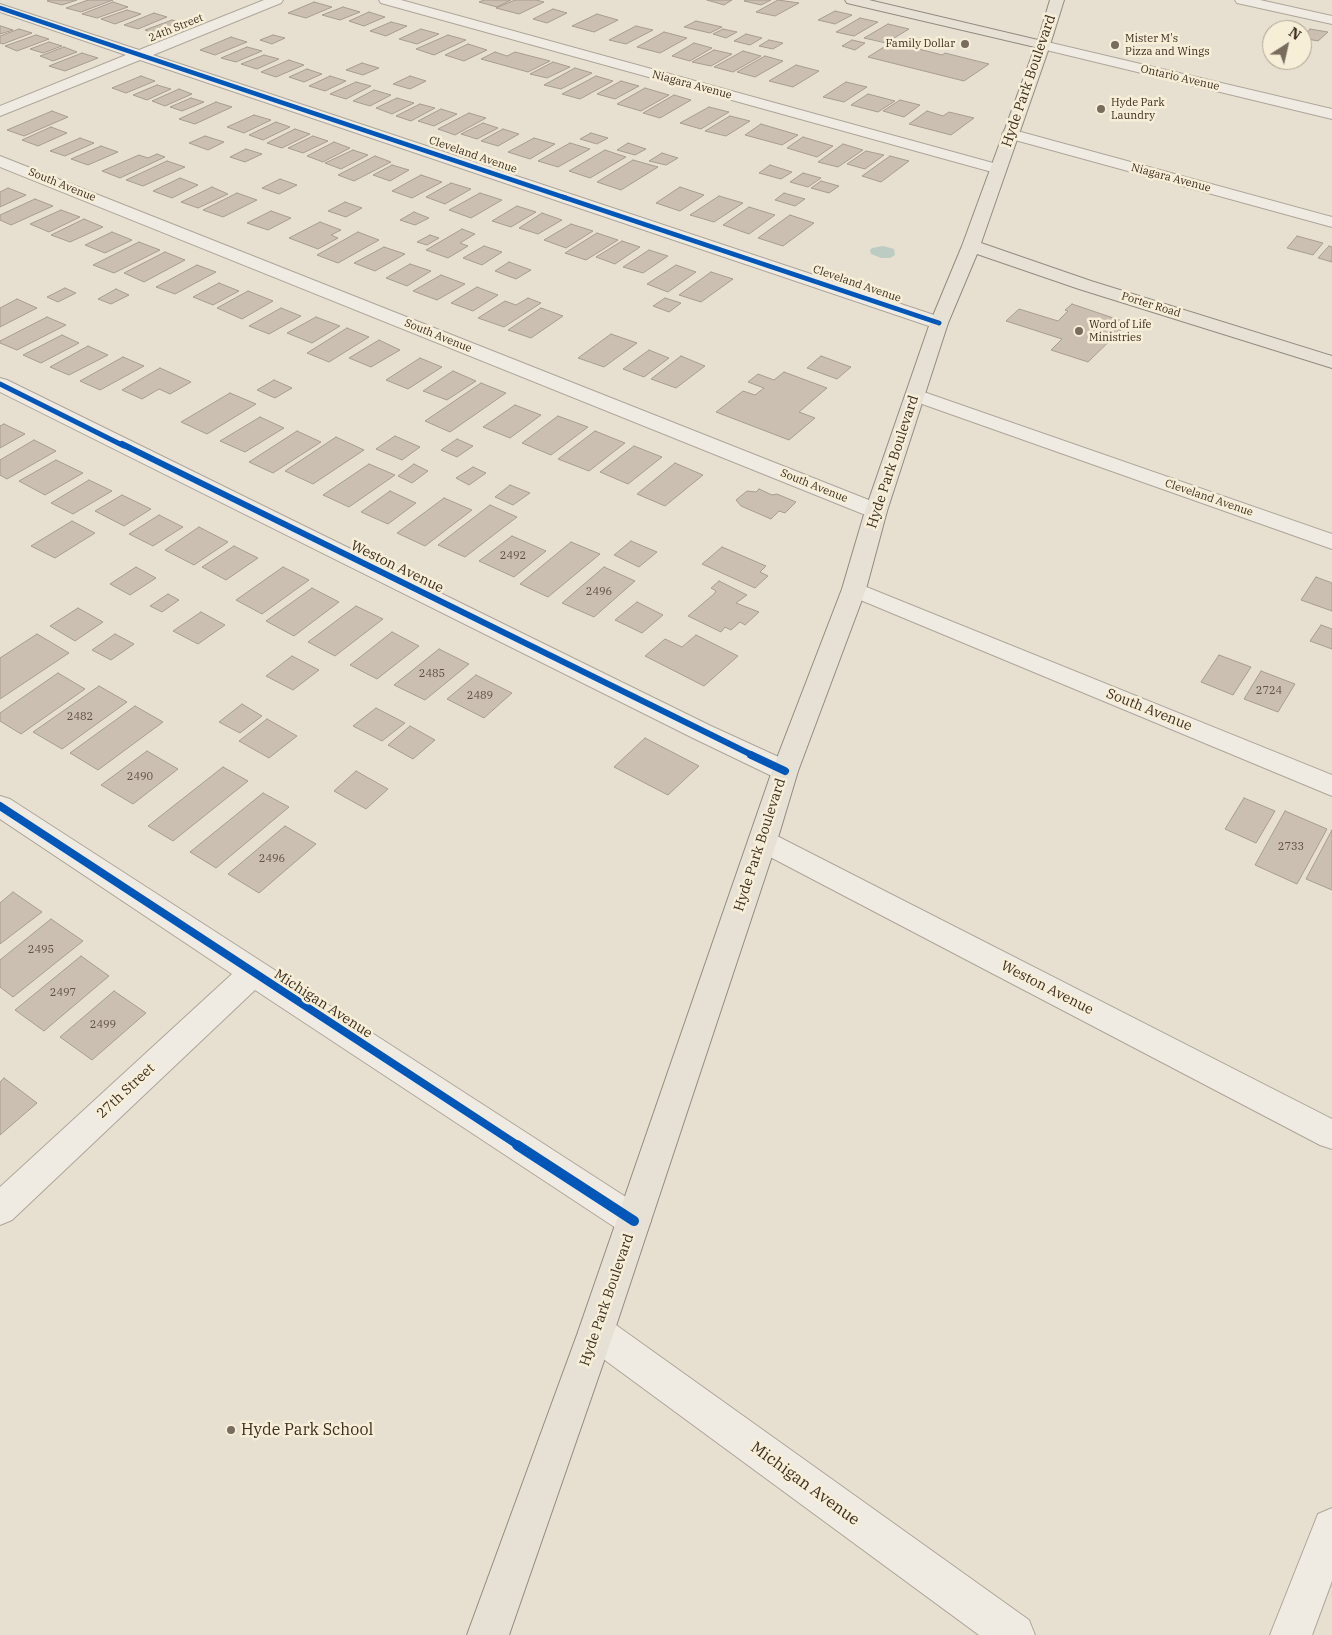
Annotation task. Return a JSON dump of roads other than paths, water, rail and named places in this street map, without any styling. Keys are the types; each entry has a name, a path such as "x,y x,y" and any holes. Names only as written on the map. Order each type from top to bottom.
{"main road":[{"name":"Ontario Avenue","path":"852,0 1043,45"},
{"name":"Hyde Park Boulevard","path":"488,1635 596,1332 785,771 854,589 876,511 939,323 971,246 1043,45 1057,0"},
{"name":"Porter Road","path":"971,246 1085,285 1332,362"}],"street":[{"name":"24th Street","path":"0,111 276,0"},
{"name":"Niagara Avenue","path":"386,0 998,169"},
{"path":"1242,0 1332,20"},
{"name":"Cleveland Avenue","path":"0,8 939,323"},
{"name":"Ontario Avenue","path":"1043,45 1332,114"},
{"name":"Niagara Avenue","path":"1010,134 1332,222"},
{"name":"South Avenue","path":"0,160 876,511"},
{"name":"Weston Avenue","path":"0,384 702,732 785,771"},
{"name":"Cleveland Avenue","path":"915,395 1332,542"},
{"name":"South Avenue","path":"854,589 1332,786"},
{"name":"Michigan Avenue","path":"0,806 253,974 634,1221"},
{"name":"Weston Avenue","path":"762,841 1332,1135"},
{"name":"27th Street","path":"0,1210 253,974"},
{"name":"Michigan Avenue","path":"596,1332 1014,1635"},
{"path":"1290,1635 1332,1528"}],"place":[{"name":"Family Dollar","path":"965,44"},
{"name":"Mister M's Pizza and Wings","path":"1115,45"},
{"name":"Hyde Park Laundry","path":"1101,109"},
{"name":"Word of Life Ministries","path":"1079,331"},
{"name":"Hyde Park School","path":"231,1430"}]}
